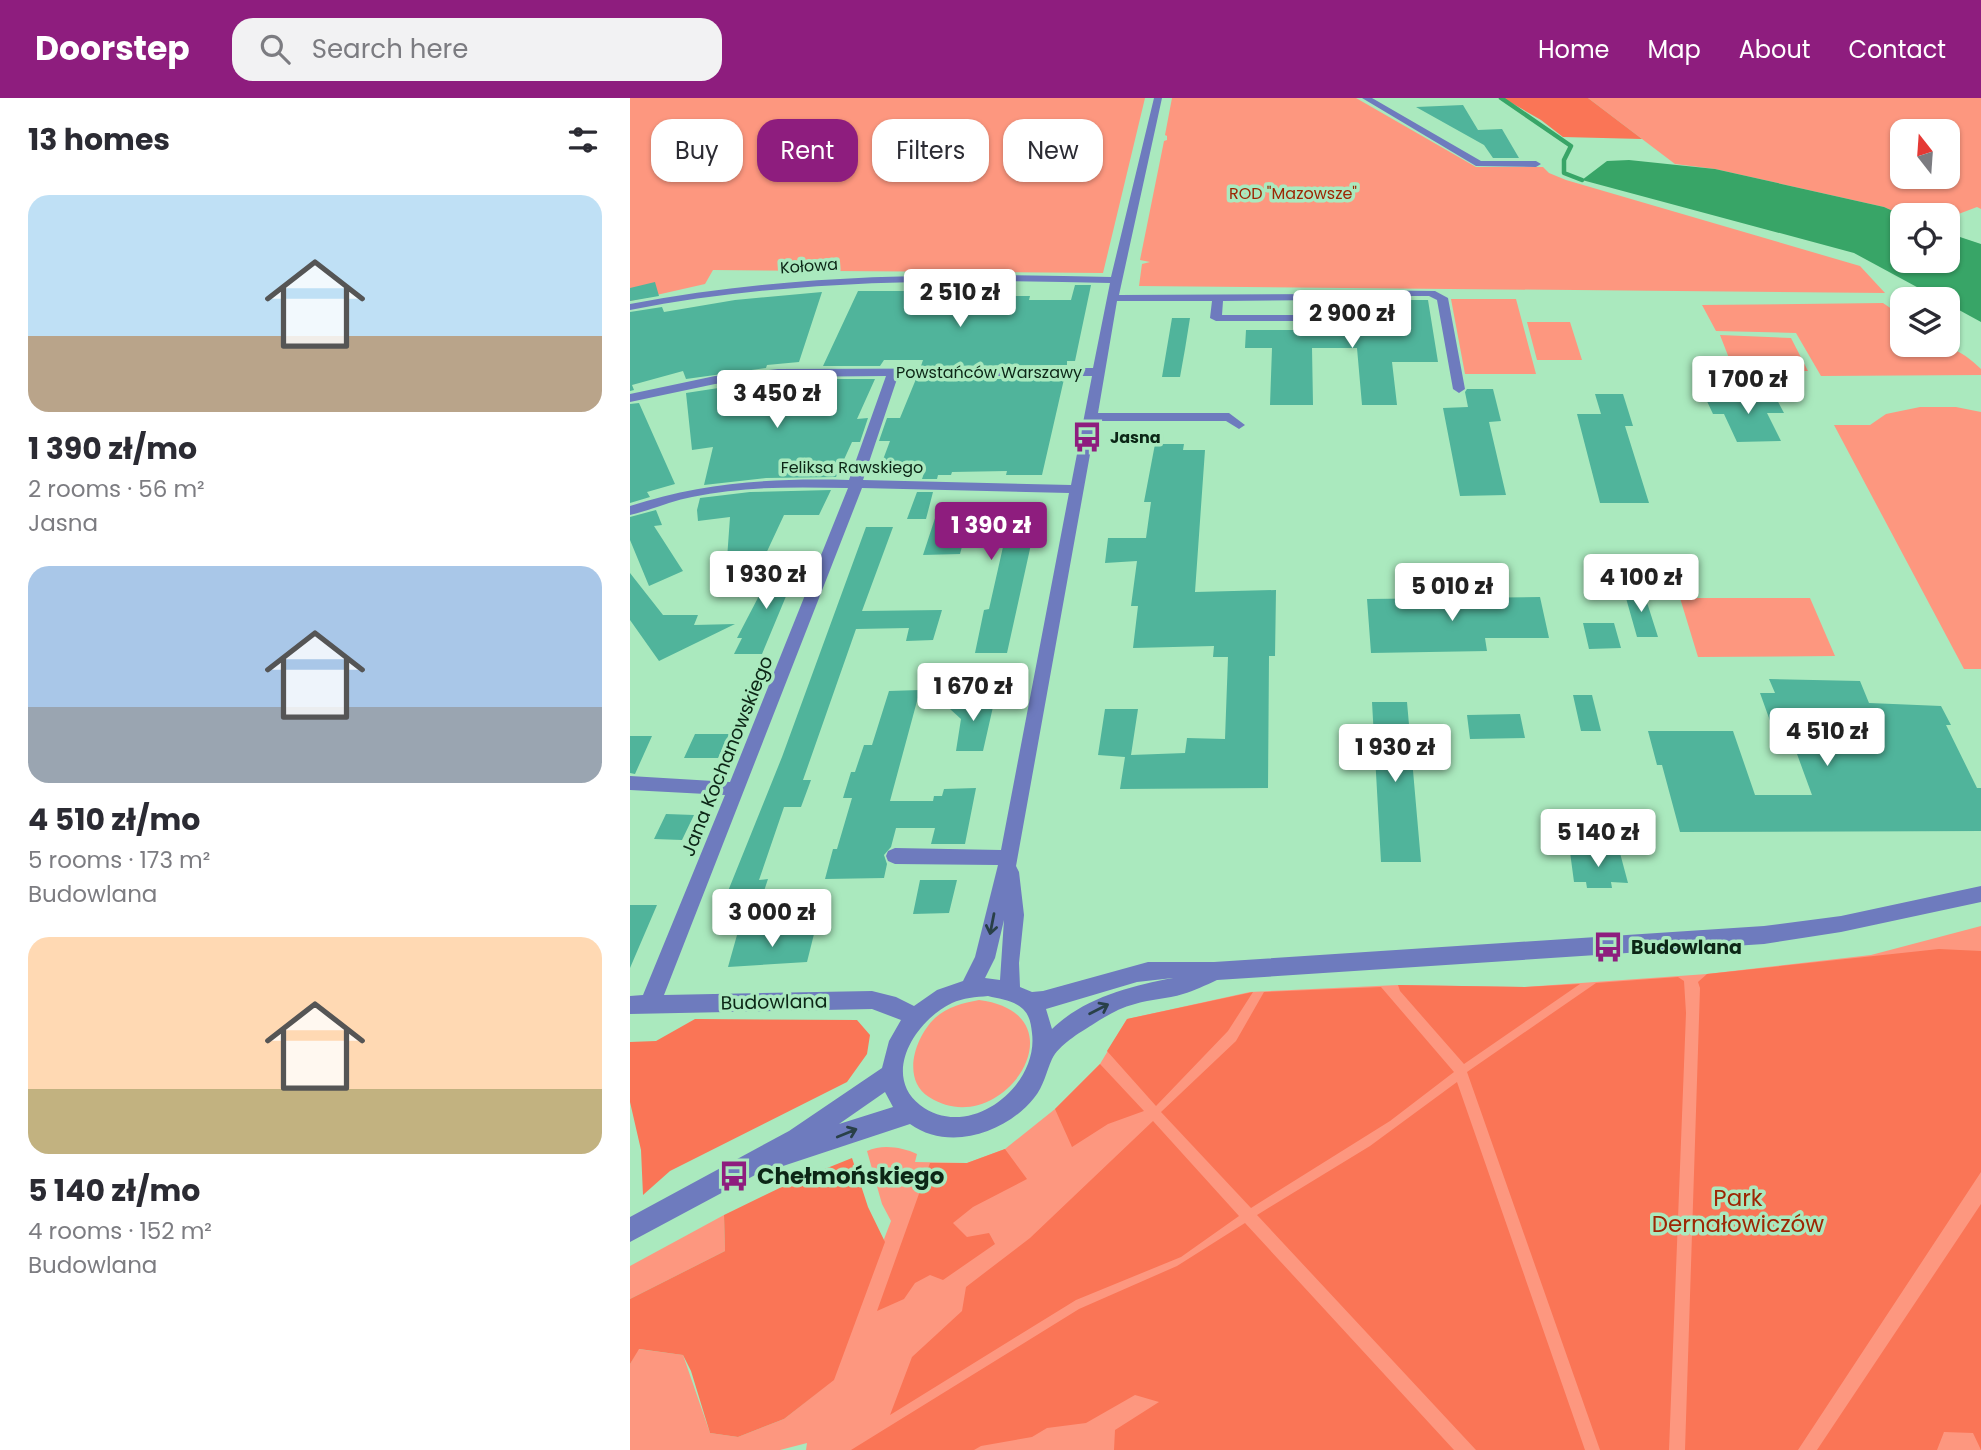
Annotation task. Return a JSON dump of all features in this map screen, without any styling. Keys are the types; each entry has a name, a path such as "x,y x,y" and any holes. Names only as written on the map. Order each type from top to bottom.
{"street":[{"path":"970,988 985,958 1009,858 1113,298 1158,98"},
{"path":"1366,98 1479,164 1536,164"},
{"path":"761,286 766,271"},
{"name":"Kołowa","path":"630,307 761,286 869,278 1118,280"},
{"path":"1113,298 1332,297 1346,293 1431,293 1442,298 1460,389"},
{"path":"1217,297 1216,318 1332,318 1332,297"},
{"name":"Jana Kochanowskiego","path":"640,1004 737,789 856,484 894,371"},
{"name":"Powstańców Warszawy","path":"630,398 746,376 805,372 1099,372"},
{"path":"1091,417 1229,417 1239,425"},
{"name":"Feliksa Rawskiego","path":"630,511 674,497 758,484 1077,489"},
{"path":"630,783 737,789"},
{"path":"895,856 1009,858"},
{"path":"1009,858 1014,915 1009,963 1010,992"},
{"path":"1030,1002 1056,1000 1148,971 1177,968 1214,971 1764,935 1841,924 1981,894"},
{"path":"1045,1051 1067,1029 1104,1006 1136,994 1181,986 1214,971"},
{"path":"988,987 1010,992 1030,1002 1039,1015 1044,1031 1045,1051 1039,1070 1026,1092 1006,1111 982,1123 955,1128 930,1124 910,1113 896,1097 891,1074 894,1055 902,1034 915,1017 936,1001 970,988 988,987"},
{"name":"Budowlana","path":"640,1004 872,1000 896,1006 915,1017"},
{"path":"630,1230 760,1162 863,1096 891,1074"},
{"path":"760,1162 831,1139 875,1121 910,1113"}],"green space":[{"path":"630,98 1145,98 1103,273 713,270 705,284 630,301"},
{"name":"ROD \"Mazowsze\"","path":"1172,98 1356,98 1476,167 1543,167 1549,173 1566,180 1860,266 1885,293 1139,286 1142,264 1150,262 1140,260 1164,141 1167,140 1165,135"},
{"path":"1503,98 1588,98 1642,139 1563,137 1541,120"},
{"path":"1588,98 1981,98 1981,209 1977,207 1960,213 1960,203 1890,203 1890,210 1715,169 1675,164"},
{"path":"1451,299 1516,299 1536,374 1465,374"},
{"path":"1883,303 1890,308 1890,357 1960,357 1960,353 1981,369 1981,375 1821,376 1796,333 1716,331 1702,305"},
{"path":"1527,322 1570,322 1582,360 1537,360"},
{"path":"1720,335 1791,338 1808,371 1734,371"},
{"path":"1920,407 1956,407 1981,412 1981,669 1964,669 1834,425 1870,425 1886,414"},
{"path":"1680,598 1810,598 1835,656 1698,657"},
{"name":"Park Dernałowiczów","path":"1981,926 1981,1450 806,1450 807,1443 780,1450 630,1450 630,1364 638,1349 683,1355 710,1433 738,1437 784,1419 828,1384 891,1221 882,1204 867,1151 892,1147 917,1154 915,1162 967,1163 1005,1149 1055,1109 1100,1064 1127,1019 1250,992 1398,985 1525,987 1707,974 1871,955"},
{"path":"1939,949 1981,951 1981,1172 1798,1450 1685,1450 1700,988 1698,982 1707,974"},
{"path":"1678,977 1684,981 1686,1013 1669,1450 1600,1450 1467,1072 1596,983"},
{"path":"1580,984 1464,1064 1400,991 1398,985 1525,987"},
{"path":"1381,987 1454,1072 1390,1121 1251,1208 1161,1112 1236,1041 1264,992"},
{"path":"1253,992 1228,1031 1156,1106 1107,1051 1127,1019"},
{"path":"979,1000 1011,1010 1027,1028 1030,1049 1022,1071 1005,1091 982,1104 956,1107 929,1097 920,1089 915,1080 914,1058 922,1036 935,1018 956,1006"},
{"path":"695,1019 857,1020 870,1035 867,1054 847,1082 670,1171 643,1195 641,1150 630,1102 630,1042 656,1041"},
{"path":"1100,1064 1144,1111 1108,1124 1072,1147 1055,1109"},
{"path":"1457,1082 1585,1450 1476,1450 1257,1215 1370,1146"},
{"path":"1153,1121 1239,1216 1181,1257 1076,1300 890,1415 912,1357 962,1311 966,1287 1030,1238"},
{"path":"1005,1149 1027,1179 973,1207 953,1223 967,1237 989,1233 995,1244 943,1280 930,1275 915,1283 904,1299 877,1311 930,1163 967,1163"},
{"path":"852,1158 868,1207 885,1242 834,1380 784,1419 738,1437 710,1433 691,1371 683,1355 639,1349 630,1364 630,1299 725,1251 724,1215 790,1183"},
{"path":"1981,1204 1981,1450 1973,1433 1944,1432 1937,1450 1817,1450"},
{"path":"724,1215 725,1251 630,1299 630,1266"},
{"path":"1245,1223 1454,1450 1114,1450 1115,1430 1159,1402 1135,1395 1086,1423 1047,1428 1032,1437 981,1446 974,1450 851,1450 1079,1309 1177,1266"}],"shaded area":[{"path":"1629,160 1715,169 1884,207 1890,210 1890,272 1854,253 1582,180 1607,161"},
{"path":"1960,237 1981,244 1981,322 1960,311 1960,287 1917,287 1891,273 1960,273"}],"building":[{"path":"1463,105 1478,130 1502,129 1519,158 1493,158 1484,145 1416,107"},
{"path":"655,282 659,296 630,301 630,288"},
{"path":"1075,285 1091,285 1075,361 1067,361 1067,365 921,366 923,360 884,360 880,366 823,366 858,291 1007,291 1005,296 1030,296 1029,300 1071,300"},
{"path":"822,292 799,362 686,379 683,371 632,385 634,390 630,391 630,312 662,307 664,312 735,300"},
{"path":"1354,300 1428,300 1438,362 1392,362 1397,405 1362,405 1357,348 1312,348 1313,405 1270,405 1272,348 1245,348 1246,330 1356,330"},
{"path":"1172,318 1190,318 1180,377 1162,377"},
{"path":"817,379 875,379 857,419 868,418 860,442 852,442 836,477 766,478 704,485 713,447 692,450 686,393 764,381 758,411 792,405 799,388 811,392"},
{"path":"916,379 1064,379 1042,475 1006,475 1007,471 952,472 951,475 938,475 937,479 922,479 924,473 878,473 890,441 879,441 887,418 900,418"},
{"path":"1467,389 1493,389 1501,421 1489,422 1506,495 1460,496 1443,408 1468,407 1465,392"},
{"path":"1595,394 1623,394 1633,426 1625,426 1649,503 1600,503 1577,414 1601,414"},
{"path":"1775,396 1784,413 1767,413 1781,441 1737,442 1724,414 1713,414 1705,397"},
{"path":"639,403 675,484 647,492 650,497 630,503 630,404"},
{"path":"1155,444 1184,444 1183,450 1205,450 1195,592 1276,590 1275,656 1269,656 1268,788 1120,789 1125,757 1098,755 1105,709 1138,709 1131,755 1185,753 1187,738 1225,739 1228,657 1213,657 1214,646 1133,648 1138,606 1131,606 1137,561 1105,563 1108,538 1146,538 1151,502 1144,502"},
{"path":"831,490 819,515 784,515 763,560 727,559 730,517 698,521 700,498 750,492"},
{"path":"917,492 933,492 926,519 907,519"},
{"path":"997,508 1039,508 1007,653 975,653 984,610 989,609 1005,538 964,539 960,554 923,555 938,509 956,509 955,513 996,512"},
{"path":"656,510 662,525 654,526 683,571 649,586 630,540 630,517"},
{"path":"866,527 893,527 862,611 942,610 933,640 906,641 909,628 856,629 803,780 811,780 801,807 784,807 759,880 768,879 759,906 722,906 782,757"},
{"path":"775,565 799,565 762,654 734,654 742,638 737,638"},
{"path":"630,573 663,615 698,615 694,625 735,624 659,661 630,620"},
{"path":"1643,590 1658,637 1637,637 1624,591"},
{"path":"1540,597 1549,638 1485,638 1487,651 1371,653 1367,599"},
{"path":"1583,623 1614,623 1621,648 1589,649"},
{"path":"1769,679 1860,681 1869,703 1941,706 1951,725 1946,725 1977,788 1981,788 1981,831 1680,832 1662,765 1657,765 1648,731 1733,731 1755,795 1812,795 1797,754 1782,754 1760,693 1775,693"},
{"path":"920,690 890,801 933,801 934,796 942,796 944,789 976,788 965,844 931,844 935,828 896,828 891,847 884,855 887,864 884,878 825,879 852,798 843,798 851,772 855,772 864,745 872,745 889,691"},
{"path":"1573,695 1592,695 1601,731 1581,731"},
{"path":"995,698 983,751 956,751 961,719 950,709 960,700"},
{"path":"1372,702 1407,702 1421,862 1381,862"},
{"path":"1520,714 1525,738 1470,739 1467,715"},
{"path":"695,734 729,734 718,758 684,758"},
{"path":"630,736 652,736 635,774 630,773"},
{"path":"666,814 694,815 682,840 654,839"},
{"path":"1570,852 1620,853 1628,883 1611,882 1612,888 1587,888 1586,882 1574,882"},
{"path":"920,880 957,880 949,913 913,914"},
{"path":"630,905 657,905 630,968"},
{"path":"815,930 807,962 728,967 737,935"}],"waterway":[{"path":"1501,98 1571,146 1564,160 1564,173 1582,180"}],"place":[{"name":"Jasna","path":"1087,437"},
{"name":"Budowlana","path":"1608,947"},
{"name":"Chełmońskiego","path":"734,1176"}]}
